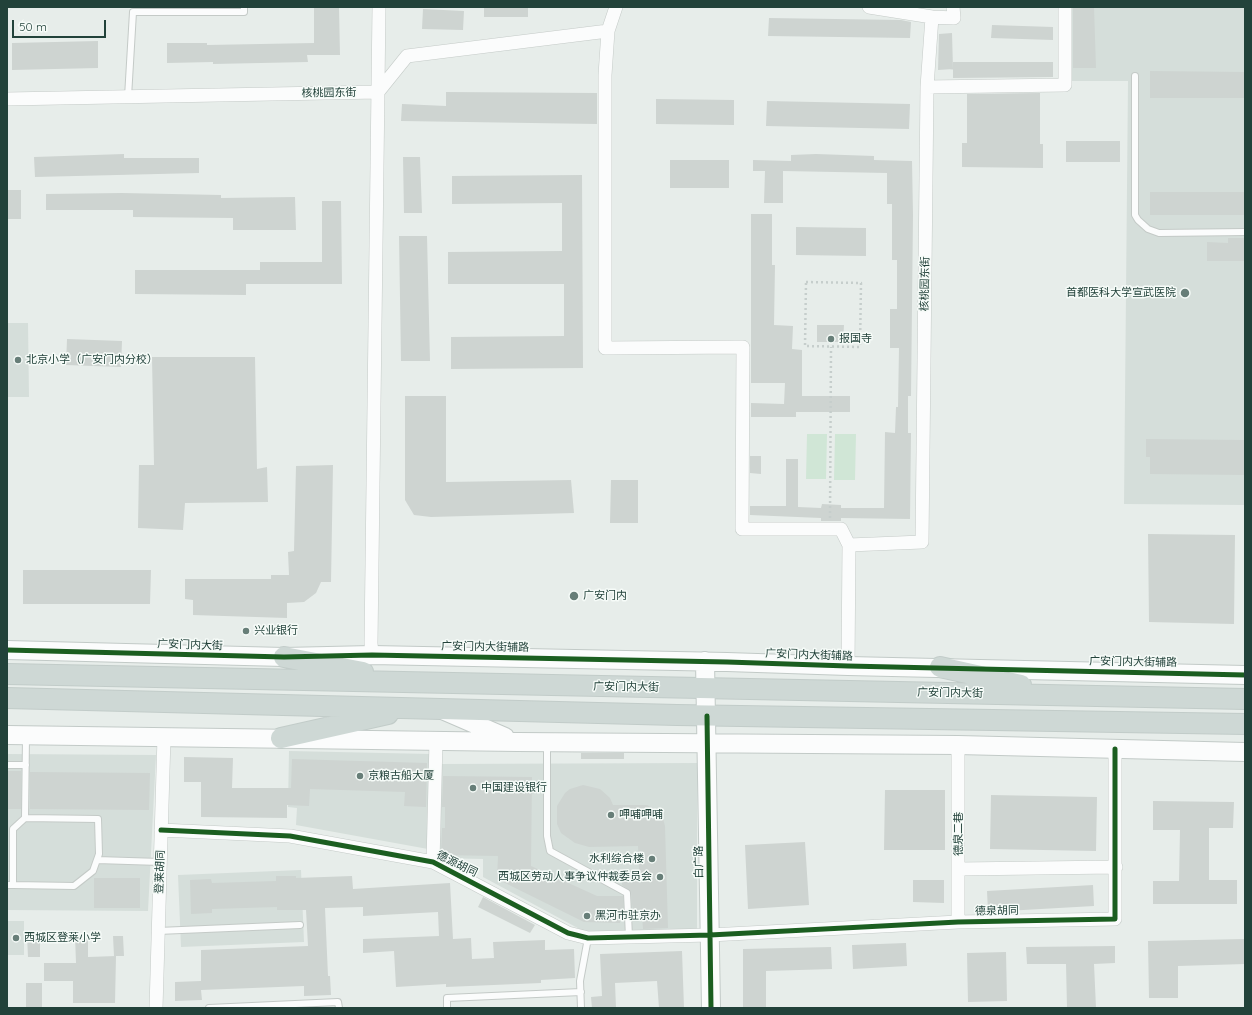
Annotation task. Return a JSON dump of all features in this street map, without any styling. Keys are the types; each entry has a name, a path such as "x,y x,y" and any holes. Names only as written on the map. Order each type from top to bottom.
{"main road":[{"path":"284,657 416,682"},
{"path":"940,667 1064,695"},
{"name":"广安门内大街","path":"7,674 1245,699"},
{"path":"7,698 417,707 707,716 1245,724"},
{"path":"281,738 417,707"},
{"path":"1197,723 1245,738"}],"street":[{"path":"372,655 379,7"},
{"path":"616,7 608,31 605,75 605,348 743,347 742,529 841,529 849,545 848,666"},
{"path":"869,7 954,18 953,7"},
{"path":"927,87 1065,85 1065,7"},
{"name":"核桃园东街","path":"849,545 922,542 927,87 932,16"},
{"path":"378,92 407,56 608,31"},
{"name":"核桃园东街","path":"7,99 378,92"},
{"name":"广安门内大街","path":"7,650 284,657 372,655"},
{"name":"广安门内大街辅路","path":"372,655 705,661 848,666 1245,675"},
{"name":"白广路","path":"705,661 711,1008"},
{"path":"437,708 517,742"},
{"path":"7,735 517,742 707,742 958,745 1245,752"},
{"name":"登莱胡同","path":"156,1008 164,737"},
{"path":"433,862 436,741"},
{"name":"德泉二巷","path":"958,745 958,922"},
{"name":"德泉胡同","path":"710,935 958,922 1115,919 1115,749"},
{"name":"德源胡同","path":"161,830 290,836 433,862 568,934 588,938 710,935"},
{"path":"959,869 1116,867"}],"lane":[{"path":"128,97 133,12 244,12 244,7"},
{"path":"1135,76 1135,215 1138,220 1148,229 1159,233 1245,232"},
{"path":"25,818 26,735"},
{"path":"547,742 547,836 550,851 627,893 628,937"},
{"path":"7,765 26,765"},
{"path":"25,818 98,819 99,854 93,871 74,886 10,885 13,829 25,818"},
{"path":"97,860 160,862"},
{"path":"158,931 300,925"},
{"path":"581,1008 580,981 588,938"},
{"path":"447,1008 447,998 580,992"},
{"path":"209,1008 338,1002 339,1008"}],"path":[{"path":"806,282 861,283 860,347 831,347 805,346 806,282"},
{"path":"829,529 831,347"}],"shaded area":[{"name":"首都医科大学宣武医院","path":"1068,7 1245,7 1245,505 1124,504 1128,81 1069,81"},
{"name":"北京小学（广安门内分校）","path":"7,323 28,323 29,397 7,397"},
{"path":"289,751 431,754 428,849 296,825 297,808 288,807"},
{"path":"7,754 156,755 148,911 7,910"},
{"path":"697,763 697,931 587,933 483,877 483,859 438,858 440,764"},
{"path":"301,870 304,942 181,947 178,875"},
{"name":"西城区登莱小学","path":"7,921 24,921 24,955 7,955"}],"green space":[{"path":"807,434 827,434 826,479 806,479"},
{"path":"835,434 856,434 855,480 834,480"}],"building":[{"path":"314,7 339,7 340,55 307,55 308,62 213,64 213,62 167,63 167,43 207,43 207,45 314,43"},
{"path":"484,7 528,7 528,17 484,17"},
{"path":"1073,7 1094,7 1096,68 1073,68"},
{"path":"423,9 464,11 463,30 422,29"},
{"path":"769,18 901,20 911,22 910,38 768,36"},
{"path":"992,25 1053,27 1053,40 991,38"},
{"path":"952,33 953,69 938,70 939,34"},
{"path":"98,41 98,68 12,70 12,43"},
{"path":"953,62 1053,62 1053,77 953,78"},
{"path":"1150,71 1245,72 1245,98 1150,98"},
{"path":"446,92 597,93 597,124 401,121 402,104 446,106"},
{"path":"1040,93 1040,144 1043,144 1043,168 962,167 962,143 967,143 967,94"},
{"path":"656,99 734,100 734,125 656,124"},
{"path":"767,101 910,104 909,129 766,126"},
{"path":"1066,141 1120,141 1120,162 1066,162"},
{"path":"124,154 124,158 199,158 199,173 35,177 34,157"},
{"path":"816,154 874,156 874,160 912,161 913,215 911,396 908,396 908,433 911,433 910,519 841,518 841,521 821,521 821,518 750,515 750,506 786,506 786,459 798,459 798,507 821,508 822,504 841,505 841,508 884,508 885,432 895,433 896,407 898,407 899,348 890,348 890,309 897,309 897,260 892,260 892,204 887,204 887,173 783,171 783,203 764,203 765,171 753,171 753,160 791,161 791,155"},
{"path":"403,157 420,157 422,213 404,213"},
{"path":"670,160 729,160 729,188 670,188"},
{"path":"582,175 583,368 451,369 451,337 564,336 564,284 448,284 448,252 562,251 562,203 452,204 452,176"},
{"path":"7,190 21,190 21,219 7,219"},
{"path":"1150,192 1245,192 1245,215 1150,215"},
{"path":"122,193 221,195 221,198 295,197 296,230 233,230 233,218 133,217 133,210 46,210 46,194"},
{"path":"322,201 341,201 342,284 246,284 246,295 135,294 135,270 260,270 260,262 322,262"},
{"path":"751,214 772,214 772,265 775,265 774,325 793,326 792,349 802,350 802,396 850,396 850,412 796,412 796,417 751,417 751,403 784,404 785,383 751,383"},
{"path":"796,227 866,228 866,256 796,255"},
{"path":"399,236 427,236 430,361 401,361"},
{"path":"1228,238 1245,238 1245,261 1207,261 1207,242 1228,243"},
{"path":"817,325 844,325 843,342 817,342"},
{"path":"67,339 122,341 121,367 66,365"},
{"path":"152,357 255,357 257,469 267,467 268,502 185,503 183,530 138,528 139,465 154,465"},
{"path":"405,396 446,396 446,482 571,480 574,513 431,517 414,515 405,500"},
{"path":"1146,439 1245,440 1245,475 1150,474 1150,457 1146,457"},
{"path":"750,456 761,456 761,474 750,473"},
{"path":"333,465 331,582 321,582 316,593 304,602 287,603 287,618 193,615 193,600 185,599 185,579 271,579 271,575 289,575 288,552 294,551 296,466"},
{"path":"611,480 638,480 638,523 610,523"},
{"path":"1148,534 1235,535 1234,624 1149,622"},
{"path":"23,570 151,570 150,604 23,604"},
{"path":"581,753 624,753 624,759 581,759"},
{"path":"184,757 233,758 232,788 291,788 292,759 427,763 426,807 404,806 405,792 310,789 309,806 287,805 287,818 201,817 201,782 184,782"},
{"path":"7,771 21,771 21,809 7,809"},
{"path":"30,772 150,773 149,810 30,809"},
{"path":"443,776 532,777 531,866 597,896 623,896 624,915 621,915 620,923 584,922 497,879 498,856 441,855 442,828 445,828 445,807 442,807"},
{"name":"水利综合楼","path":"583,785 600,789 610,798 613,805 647,805 662,815 665,826 668,928 643,929 642,915 633,915 631,892 622,885 622,871 639,871 638,846 589,847 575,843 561,833 557,824 557,806 565,793 570,789"},
{"path":"885,790 945,790 945,850 884,850"},
{"path":"991,795 1097,797 1096,851 990,849"},
{"path":"1153,801 1234,802 1233,828 1209,828 1209,880 1237,880 1237,904 1153,904 1153,881 1179,881 1180,830 1153,830"},
{"path":"805,842 809,905 748,909 745,845"},
{"path":"276,876 296,876 296,878 352,876 353,889 450,883 453,939 471,938 472,959 494,958 493,942 545,940 545,950 574,949 575,978 541,980 541,983 446,987 446,984 396,987 394,951 363,953 363,939 439,936 438,912 363,916 363,907 325,908 328,976 330,976 331,995 304,996 304,986 201,990 202,1000 175,1001 175,982 201,981 201,950 308,946 306,910 277,910 277,907 212,909 212,913 191,914 190,880 211,879 212,883 276,881"},
{"path":"94,878 140,878 140,908 94,908"},
{"path":"913,880 944,880 944,903 913,902"},
{"path":"1093,885 1094,906 988,912 987,891"},
{"path":"483,897 535,925 530,933 478,907"},
{"path":"27,935 40,935 40,957 28,957"},
{"path":"75,936 88,936 88,957 116,956 115,1003 73,1003 73,981 44,981 44,963 76,963"},
{"path":"113,936 123,936 124,956 114,956"},
{"path":"1245,939 1245,964 1178,966 1178,998 1149,998 1148,941"},
{"path":"906,943 907,966 853,969 852,945"},
{"path":"1115,946 1115,963 1094,964 1096,1008 1067,1008 1066,964 1027,964 1026,947"},
{"path":"831,947 832,969 766,971 766,1007 743,1007 743,949"},
{"path":"682,951 684,1008 659,1008 657,981 615,983 616,1008 592,1008 591,997 602,996 600,954"},
{"path":"1006,952 1007,1001 968,1002 967,953"},
{"path":"26,983 42,983 42,1008 26,1008"}],"cycle path":[{"path":"7,650 284,657 372,655 727,662 1245,675"},
{"path":"707,716 711,1008"},
{"path":"161,830 290,836 433,862 568,933 588,938 710,935 958,922 1115,919 1115,749"}],"place":[{"name":"首都医科大学宣武医院","path":"1185,293"},
{"name":"报国寺","path":"831,339"},
{"name":"北京小学（广安门内分校）","path":"18,360"},
{"name":"广安门内","path":"574,596"},
{"name":"兴业银行","path":"246,631"},
{"name":"京粮古船大厦","path":"360,776"},
{"name":"中国建设银行","path":"473,788"},
{"name":"呷哺呷哺","path":"611,815"},
{"name":"水利综合楼","path":"652,859"},
{"name":"西城区劳动人事争议仲裁委员会","path":"660,877"},
{"name":"黑河市驻京办","path":"587,916"},
{"name":"西城区登莱小学","path":"16,938"}]}
